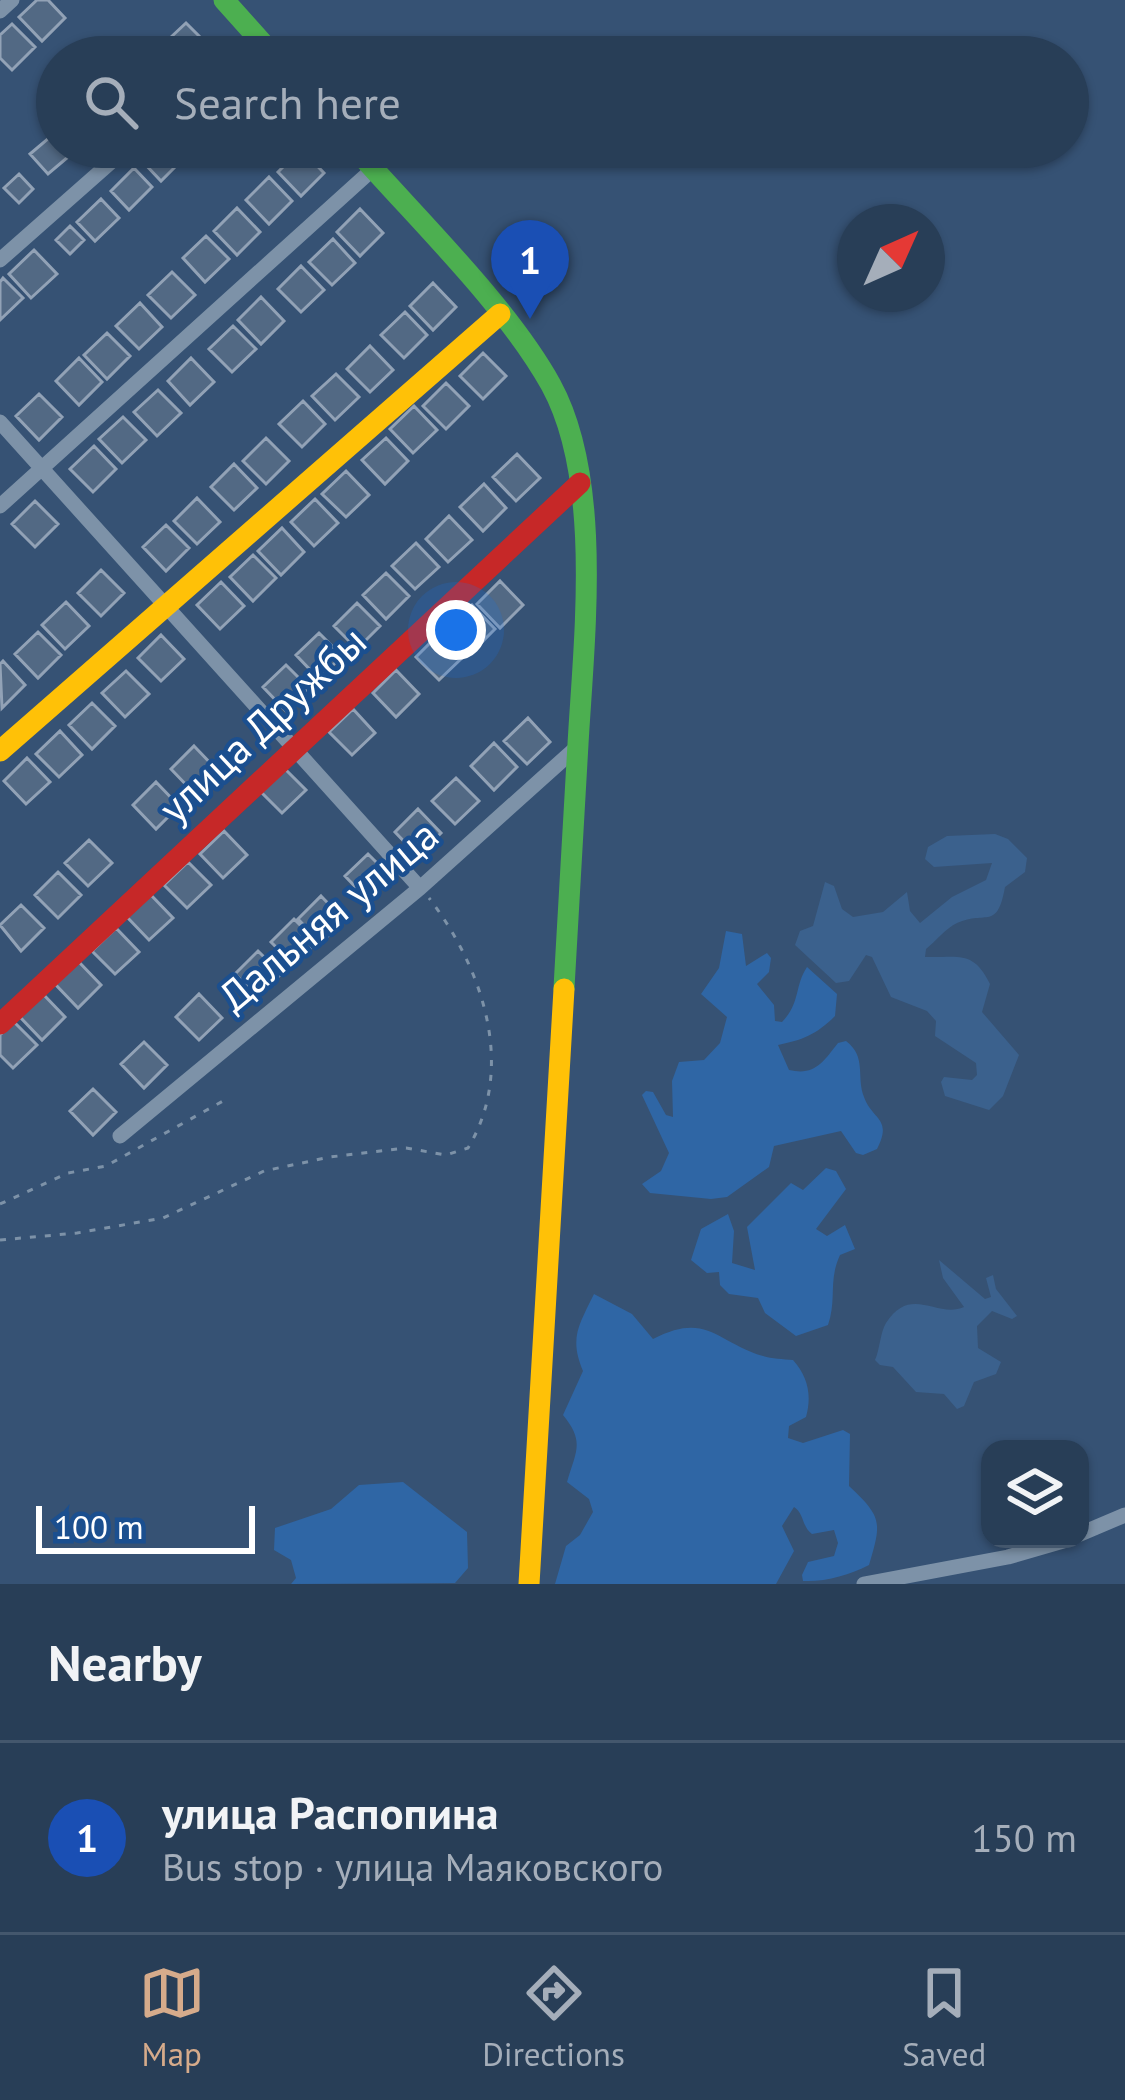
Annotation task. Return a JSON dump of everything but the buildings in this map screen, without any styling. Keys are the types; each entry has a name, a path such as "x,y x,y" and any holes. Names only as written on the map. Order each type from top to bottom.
{"main road":[{"path":"224,0 256,34"},
{"path":"373,169 528,347 552,386 569,430 580,483 587,590 529,1584"},
{"path":"0,751 500,314"},
{"name":"улица Дружбы","path":"0,1024 580,483"}],"street":[{"path":"0,11 12,0"},
{"path":"0,260 104,168"},
{"path":"0,506 373,169"},
{"path":"0,422 420,888"},
{"name":"Дальняя улица","path":"120,1136 420,888 579,745"},
{"path":"1089,1530 1125,1515"},
{"path":"864,1584 1039,1548"}],"path":[{"path":"0,1240 163,1218 264,1171 330,1157 406,1148 446,1155 468,1148 482,1125 494,1074 488,1028 481,994 456,934 420,888"},
{"path":"0,1204 68,1173 106,1166 223,1101"}],"shaded area":[{"path":"995,834 1008,839 1027,858 1025,872 1005,887 994,914 953,925 926,949 925,957 971,960 990,984 982,1012 1019,1055 1003,1096 989,1110 945,1096 944,1077 972,1080 977,1075 976,1063 935,1036 936,1021 927,1011 891,997 872,957 866,955 849,981 836,983 795,945 800,931 813,926 825,882 834,886 842,909 853,917 883,912 907,892 910,911 920,923 952,897 986,880 992,863 934,867 925,859 928,847 947,836"},
{"path":"726,931 742,934 746,966 767,953 771,958 769,972 757,984 774,1005 775,1021 782,1022 788,1015 807,967 837,994 835,1016 808,1036 778,1045 789,1070 806,1071 846,1041 857,1054 864,1097 882,1125 881,1139 877,1149 863,1155 856,1153 841,1131 774,1146 769,1167 727,1197 650,1193 642,1184 661,1171 669,1153 642,1095 653,1092 666,1115 673,1117 672,1081 679,1062 704,1060 720,1043 727,1017 701,994 719,968"},
{"path":"826,1168 836,1171 846,1189 816,1229 827,1236 845,1225 855,1249 840,1255 836,1264 828,1325 796,1336 765,1313 758,1298 729,1294 720,1285 719,1272 707,1273 691,1260 701,1229 728,1214 734,1231 732,1263 755,1270 747,1227 791,1183 803,1190"},
{"path":"939,1260 985,1299 991,1297 986,1278 993,1275 996,1289 1017,1316 1012,1319 992,1311 977,1326 978,1348 1001,1362 996,1374 974,1382 964,1406 957,1409 944,1394 916,1392 893,1367 875,1360 886,1323 905,1306 964,1307 943,1278"},
{"path":"594,1294 632,1314 653,1339 699,1328 763,1356 793,1360 805,1380 809,1401 806,1417 789,1426 788,1438 803,1443 843,1430 850,1434 849,1486 876,1521 869,1565 837,1577 803,1581 808,1562 834,1556 838,1543 834,1530 812,1534 794,1507 782,1526 794,1551 776,1584 555,1584 566,1546 580,1535 593,1512 589,1499 567,1482 576,1440 563,1415 583,1371 576,1340"},
{"path":"403,1482 467,1532 468,1568 455,1583 291,1584 296,1578 291,1560 274,1550 275,1528 331,1509 359,1485"}],"traffic: fast":[{"path":"224,0 256,36"},
{"path":"373,168 459,262 532,354 567,423 578,466 586,560 584,657 564,989"}],"traffic: slow":[{"path":"0,751 500,314"},
{"path":"529,1584 564,989"}],"traffic: jam":[{"path":"0,1024 580,483"}],"place":[{"name":"улица Распопина","path":"530,319"}]}
